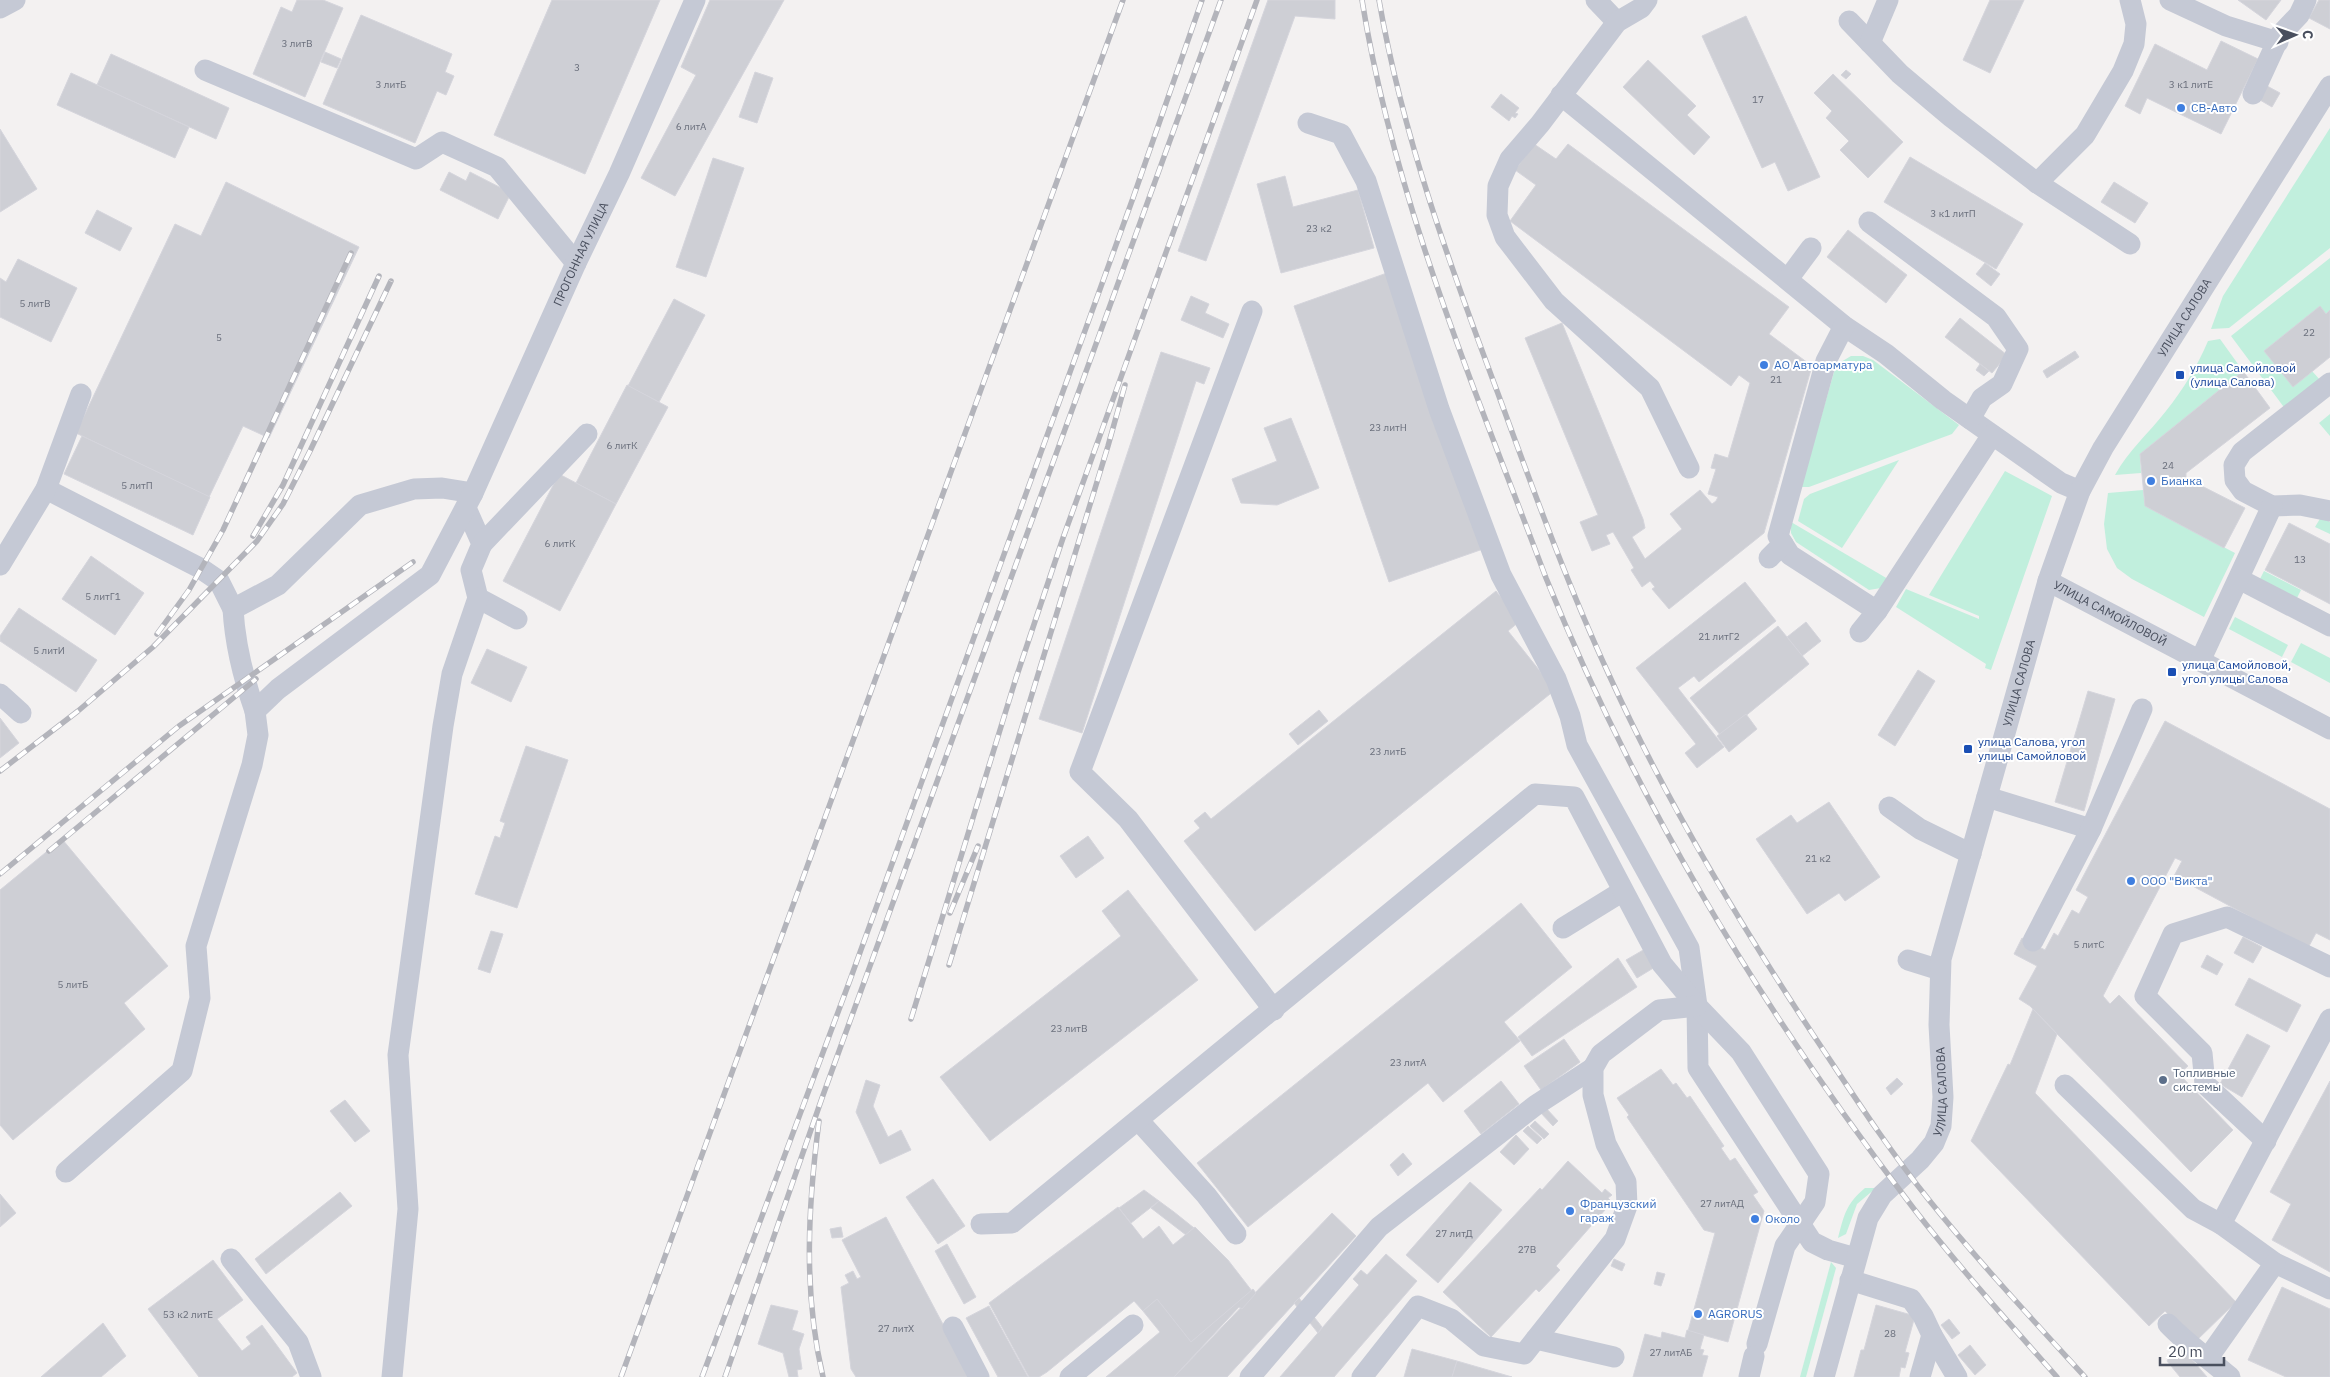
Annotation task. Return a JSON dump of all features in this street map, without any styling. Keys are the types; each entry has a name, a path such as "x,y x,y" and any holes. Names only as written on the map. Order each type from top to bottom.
{"street":[{"path":"0,8 15,0"},
{"name":"ПРОГОННАЯ УЛИЦА","path":"255,711 278,689 430,575 470,501 576,263 592,246 627,177 695,0"},
{"path":"1596,0 1617,22"},
{"path":"1647,0 1641,8 1617,22 1510,159 1498,186 1497,215 1504,237 1554,301 1650,388 1689,468"},
{"path":"1870,42 1888,0"},
{"path":"2037,183 2085,135 2124,71 2134,44 2136,24 2130,0"},
{"path":"2170,0 2226,26 2278,42"},
{"path":"2253,94 2278,42 2299,15 2306,0"},
{"path":"1849,21 1900,74 1922,93 2037,183 2130,244"},
{"path":"205,70 416,159 442,142 497,167 576,263"},
{"name":"УЛИЦА САЛОВА","path":"1824,1377 1868,1218 1882,1195 1920,1160 1934,1143 1941,1126 1943,1097 1939,1025 1941,959 2048,581 2080,491 2118,423 2330,86"},
{"path":"1561,96 1844,326 1886,354 1943,400 2061,483 2080,491"},
{"path":"1308,123 1341,134 1366,181 1439,409 1502,575 1556,679 1570,716 1577,745 1690,948 1697,1006 1698,1068 1812,1242 1828,1250 1856,1258"},
{"path":"1870,222 1996,317 2018,349 2002,384 1982,398 1970,419"},
{"path":"1788,279 1811,248"},
{"path":"1252,311 1080,772 1128,819 1274,1010"},
{"path":"1844,326 1826,361 1788,494 1776,551 1790,555 1877,611"},
{"path":"2330,383 2242,452 2234,465 2235,480 2243,491 2272,506 2300,505 2330,512"},
{"path":"0,565 46,489 81,394"},
{"path":"392,1377 408,1209 398,1056 444,718 452,674 478,598 472,570 482,544 587,434"},
{"path":"1860,632 1877,611 1992,434"},
{"path":"233,609 278,585 360,505 414,489 442,488 470,501 482,544"},
{"path":"46,489 200,568 219,581 233,609 235,640 244,680 255,711 258,735 252,765 196,946 200,998 182,1071 66,1172"},
{"path":"2200,660 2272,506"},
{"path":"2239,579 2330,626"},
{"name":"УЛИЦА САМОЙЛОВОЙ","path":"2048,581 2330,729"},
{"path":"478,598 517,619"},
{"path":"0,694 21,713"},
{"path":"2033,941 2091,829 2142,709"},
{"path":"980,1224 1012,1223 1140,1121 1535,794 1574,797 1662,964 1697,1006 1741,1052 1819,1174 1815,1202 1785,1246 1749,1377"},
{"path":"1987,797 2091,829"},
{"path":"1889,807 1920,829 1971,854"},
{"path":"1563,928 1623,891"},
{"path":"2266,1141 2205,1084 2202,1053 2145,996 2173,934 2227,917 2330,967"},
{"path":"1908,960 1940,970"},
{"path":"1250,1377 1379,1228 1536,1105 1593,1068 1601,1054 1659,1010 1697,1006"},
{"path":"2221,1224 2330,1019"},
{"path":"1362,1377 1418,1306 1451,1318 1484,1346 1524,1354 1615,1239 1627,1206 1626,1182 1606,1144 1592,1094 1593,1068"},
{"path":"2065,1085 2193,1209 2221,1224 2274,1263 2330,1289"},
{"path":"1140,1121 1206,1195 1236,1234"},
{"path":"231,1259 298,1342 311,1377"},
{"path":"2208,1358 2274,1263"},
{"path":"1850,1280 1911,1299 1923,1316 1957,1377"},
{"path":"2168,1324 2190,1347 2208,1358 2230,1377"},
{"path":"1070,1377 1133,1325"},
{"path":"953,1327 979,1377"},
{"path":"1920,1377 1932,1335"},
{"path":"1536,1339 1614,1357"}],"green space":[{"path":"2330,128 2330,248 2229,328 2211,329 2223,296"},
{"path":"2330,258 2330,310 2326,314 2320,307 2312,371 2321,381 2286,410 2231,336"},
{"path":"2220,339 2243,371 2140,454 2141,473 2115,475 2126,458 2178,395 2195,368 2208,341"},
{"path":"1851,356 1863,356 1873,360 1959,425 1952,434 1809,487 1801,487 1834,372 1841,362"},
{"path":"2330,414 2330,436 2319,423"},
{"path":"1899,460 1842,548 1798,521 1804,499 1810,494"},
{"path":"2005,471 2052,496 1991,670 1985,668 1986,664 1896,607 1906,589 1979,619 1979,616 1929,595"},
{"path":"2143,490 2145,506 2235,553 2204,617 2132,579 2117,568 2107,549 2104,524 2108,493"},
{"path":"2321,517 2330,522 2330,534 2315,527"},
{"path":"1791,522 1888,579 1881,588 1869,590 1796,542 1791,533"},
{"path":"2264,571 2301,590 2297,598 2260,579"},
{"path":"2235,617 2288,645 2282,657 2229,629"},
{"path":"2301,643 2330,658 2330,683 2291,662"},
{"path":"1865,1188 1876,1188 1857,1204 1846,1234 1838,1238 1847,1210 1854,1199"},
{"path":"1831,1262 1836,1268 1806,1377 1800,1377"}],"building":[{"path":"297,0 323,0 343,8 305,97 253,74 281,7 292,12"},
{"path":"552,0 660,0 585,174 494,135"},
{"path":"710,0 784,0 675,196 641,178 696,75 681,67"},
{"path":"1268,0 1335,0 1335,19 1295,16 1206,261 1178,251"},
{"path":"1990,0 2024,0 1990,73 1963,60"},
{"path":"2238,0 2281,0 2266,20"},
{"path":"2319,0 2330,0 2330,29 2309,18"},
{"path":"361,15 452,54 445,72 454,76 446,95 437,91 415,143 323,104"},
{"path":"1746,16 1820,177 1788,191 1775,162 1762,168 1702,36"},
{"path":"2221,41 2258,59 2221,134 2147,98 2140,114 2125,106 2155,44 2207,70"},
{"path":"325,52 341,59 337,68 321,62"},
{"path":"111,54 229,108 216,139 97,85"},
{"path":"1648,60 1696,106 1687,115 1710,137 1694,155 1623,87"},
{"path":"1846,70 1851,74 1846,79 1841,75"},
{"path":"755,72 773,78 757,123 739,117"},
{"path":"71,73 189,127 175,158 57,105"},
{"path":"1833,74 1903,142 1868,178 1840,150 1849,141 1826,118 1832,111 1814,93"},
{"path":"2267,86 2280,93 2272,107 2260,100"},
{"path":"1501,94 1519,108 1515,113 1518,114 1515,118 1512,116 1509,121 1491,107"},
{"path":"0,129 37,189 0,212"},
{"path":"1534,144 1556,159 1568,144 1789,307 1769,334 1812,366 1764,533 1669,609 1652,589 1655,587 1650,581 1642,587 1631,570 1634,568 1613,532 1606,535 1610,544 1592,551 1580,522 1598,515 1525,338 1562,323 1643,519 1645,528 1632,537 1645,559 1682,529 1670,514 1700,490 1712,504 1716,501 1718,497 1708,494 1716,469 1711,468 1715,454 1728,458 1750,383 1739,375 1731,386 1510,221 1536,185 1515,170"},
{"path":"1910,157 2023,224 1996,269 1884,202"},
{"path":"713,158 744,168 706,277 676,267"},
{"path":"449,172 466,181 470,172 511,193 498,219 440,190"},
{"path":"1285,176 1293,207 1358,190 1374,248 1281,273 1257,184"},
{"path":"226,182 359,247 269,438 243,426 209,497 76,433 175,224 201,236"},
{"path":"2114,182 2148,203 2135,223 2101,202"},
{"path":"97,210 132,228 120,251 85,233"},
{"path":"1848,230 1907,275 1886,303 1827,257"},
{"path":"18,259 77,288 51,342 0,317 0,278 6,282"},
{"path":"1985,263 2000,274 1991,286 1976,274"},
{"path":"1387,273 1483,549 1389,582 1294,306"},
{"path":"1191,296 1209,304 1205,313 1229,324 1223,338 1181,320"},
{"path":"674,299 705,315 659,402 628,386"},
{"path":"2320,306 2326,314 2330,310 2330,357 2293,387 2264,351"},
{"path":"1960,318 2007,355 1992,373 1945,337"},
{"path":"2075,351 2079,357 2047,378 2043,371"},
{"path":"1161,352 1210,368 1204,384 1196,381 1082,733 1039,719"},
{"path":"1980,364 1989,371 1984,376 1976,370"},
{"path":"2243,371 2270,408 2186,473 2186,478 2245,508 2224,548 2145,506 2140,454"},
{"path":"627,385 668,407 616,504 576,483"},
{"path":"1291,418 1319,488 1277,505 1241,503 1232,479 1277,461 1264,428"},
{"path":"82,436 210,497 193,535 64,474"},
{"path":"559,474 616,504 560,611 503,581"},
{"path":"2289,523 2330,544 2330,604 2265,570"},
{"path":"91,556 144,593 115,635 62,599"},
{"path":"1745,582 1776,621 1699,682 1694,676 1678,688 1724,747 1697,768 1685,753 1696,744 1636,668"},
{"path":"1496,591 1520,621 1508,631 1555,690 1255,931 1184,841 1200,828 1194,821 1205,812 1211,819"},
{"path":"19,608 97,660 76,692 0,641 0,636"},
{"path":"1806,622 1821,641 1802,656 1787,637"},
{"path":"1778,626 1809,664 1721,736 1690,698"},
{"path":"487,649 527,667 511,702 471,683"},
{"path":"1918,670 1935,681 1895,746 1878,735"},
{"path":"2088,691 2115,699 2084,811 2055,802"},
{"path":"1319,710 1328,721 1298,745 1289,734"},
{"path":"1746,714 1757,729 1729,752 1717,736"},
{"path":"0,718 19,743 0,758"},
{"path":"2165,721 2330,809 2330,940 2316,933 2308,948 2174,876 2182,861 2175,858 2103,996 2110,1004 2119,995 2188,1066 2179,1074 2233,1130 2191,1172 2030,1006 2019,999 2037,966 2014,954 2022,938 2045,950 2054,933 2058,936 2072,910 2079,914 2088,897 2076,890"},
{"path":"526,746 568,760 517,908 475,894 495,836 500,838 505,823 500,821"},
{"path":"1829,802 1880,877 1845,901 1839,893 1807,914 1756,839 1791,815 1797,823"},
{"path":"1088,836 1104,858 1076,878 1060,856"},
{"path":"62,839 168,966 124,1003 145,1029 13,1140 0,1125 0,890"},
{"path":"1128,890 1198,980 990,1141 940,1077 1121,936 1102,911"},
{"path":"1521,903 1572,967 1504,1022 1520,1041 1443,1102 1428,1083 1248,1227 1197,1163"},
{"path":"491,931 503,934 490,973 478,969"},
{"path":"2243,937 2262,947 2253,963 2234,953"},
{"path":"1645,949 1655,967 1637,978 1626,960"},
{"path":"2207,955 2223,964 2217,975 2201,967"},
{"path":"1618,958 1637,987 1532,1056 1518,1037"},
{"path":"2249,978 2301,1005 2287,1032 2235,1005"},
{"path":"2033,1009 2057,1034 2035,1093 2236,1302 2195,1342 2165,1311 2149,1326 1971,1141 2008,1064 2010,1065"},
{"path":"2247,1034 2270,1046 2242,1097 2220,1084"},
{"path":"1564,1039 1580,1062 1541,1090 1524,1066"},
{"path":"1661,1069 1673,1085 1676,1083 1687,1098 1690,1096 1724,1146 1721,1148 1730,1161 1735,1158 1758,1192 1753,1195 1764,1211 1728,1342 1688,1331 1715,1233 1704,1230 1627,1117 1629,1115 1617,1098"},
{"path":"1897,1078 1903,1084 1891,1095 1886,1088"},
{"path":"866,1080 880,1085 873,1106 888,1137 901,1130 911,1150 880,1164 856,1112"},
{"path":"1501,1081 1519,1104 1481,1134 1464,1111"},
{"path":"2330,1081 2330,1272 2272,1240 2291,1204 2270,1192"},
{"path":"345,1100 370,1131 355,1142 330,1111"},
{"path":"1545,1107 1558,1121 1553,1126 1540,1112"},
{"path":"1535,1121 1549,1134 1544,1139 1530,1126"},
{"path":"1528,1126 1542,1139 1537,1144 1523,1131"},
{"path":"1516,1135 1529,1149 1514,1165 1500,1152"},
{"path":"1403,1153 1412,1164 1398,1176 1390,1165"},
{"path":"1568,1161 1602,1193 1605,1189 1612,1195 1608,1198 1612,1202 1556,1266 1560,1270 1539,1292 1536,1289 1491,1337 1443,1292 1540,1188 1542,1190"},
{"path":"933,1179 965,1226 938,1244 906,1197"},
{"path":"1470,1182 1502,1210 1438,1283 1406,1255"},
{"path":"1144,1190 1159,1201 1131,1223 1119,1208"},
{"path":"340,1192 352,1206 266,1274 255,1259"},
{"path":"0,1194 16,1213 0,1227"},
{"path":"1159,1201 1194,1228 1186,1235 1151,1208"},
{"path":"1118,1207 1143,1239 1159,1226 1173,1245 1195,1227 1228,1260 1252,1291 1191,1342 1157,1299 1143,1311 1134,1301 1047,1372 1039,1377 1029,1377 989,1303"},
{"path":"1332,1213 1356,1236 1227,1377 1174,1377"},
{"path":"886,1217 971,1377 856,1377 851,1369 841,1287 849,1283 845,1275 853,1271 857,1279 861,1277 842,1240"},
{"path":"841,1227 843,1237 832,1238 830,1229"},
{"path":"947,1244 976,1297 964,1304 935,1251"},
{"path":"1386,1254 1417,1281 1334,1377 1280,1377 1359,1285 1353,1279 1361,1270 1367,1275"},
{"path":"1614,1259 1625,1264 1622,1271 1611,1266"},
{"path":"213,1260 243,1300 217,1319 242,1351 251,1344 246,1337 262,1325 297,1373 292,1377 199,1377 148,1309"},
{"path":"1657,1272 1665,1274 1661,1286 1654,1284"},
{"path":"2282,1287 2330,1309 2330,1377 2286,1377 2248,1360"},
{"path":"1253,1289 1256,1293 1242,1309 1239,1307 1174,1377 1106,1377 1160,1332 1143,1311 1157,1299 1191,1342"},
{"path":"1299,1298 1322,1327 1318,1333 1294,1303"},
{"path":"771,1305 798,1311 792,1330 804,1334 799,1349 802,1369 797,1370 798,1377 789,1377 783,1353 758,1344"},
{"path":"1876,1305 1915,1316 1905,1352 1909,1353 1905,1368 1901,1367 1899,1377 1854,1377 1861,1350 1864,1350"},
{"path":"989,1306 1028,1377 998,1377 966,1318"},
{"path":"1949,1319 1960,1333 1952,1339 1941,1325"},
{"path":"103,1323 126,1356 101,1377 41,1377"},
{"path":"1687,1330 1704,1335 1700,1349 1704,1350 1702,1355 1708,1356 1702,1377 1633,1377 1645,1334 1661,1338 1662,1332 1685,1338"},
{"path":"2177,1342 2207,1377 2180,1377 2167,1361"},
{"path":"1970,1345 1986,1365 1975,1375 1958,1355"},
{"path":"1412,1349 1457,1361 1452,1377 1404,1377"},
{"path":"1457,1361 1512,1377 1452,1377"}],"railway":[{"path":"621,1377 1123,0"},
{"path":"702,1377 850,980 1133,198 1202,0"},
{"path":"725,1377 822,1098 1221,0"},
{"path":"911,1019 1016,678 1063,538 1257,0"},
{"path":"1362,0 1376,75 1394,148 1439,293 1546,578 1582,662 1621,745 1663,826 1709,906 1807,1061 1859,1136 1931,1231 2057,1377"},
{"path":"1379,0 1401,102 1415,152 1464,301 1566,574 1610,677 1655,770 1705,862 1759,951 1885,1141 1914,1181 1967,1245 2085,1377"},
{"path":"157,634 189,590 223,530 351,253"},
{"path":"253,536 283,485 379,276"},
{"path":"0,771 78,711 153,647 257,541 283,504 391,281"},
{"path":"949,965 1125,385"},
{"path":"0,874 179,726 413,562"},
{"path":"49,851 256,679"},
{"path":"950,913 978,846"},
{"path":"819,1121 812,1185 809,1249 812,1313 823,1377"}],"place":[{"name":"СВ-Авто","path":"2181,108"},
{"name":"АО Автоарматура","path":"1764,365"},
{"name":"улица Самойловой (улица Салова)","path":"2180,375"},
{"name":"Бианка","path":"2151,481"},
{"name":"улица Самойловой, угол улицы Салова","path":"2172,672"},
{"name":"улица Салова, угол улицы Самойловой","path":"1968,749"},
{"name":"ООО \"Викта\"","path":"2131,881"},
{"name":"Топливные системы","path":"2163,1080"},
{"name":"Французский гараж","path":"1570,1211"},
{"name":"Около","path":"1755,1219"},
{"name":"AGRORUS","path":"1698,1314"}]}
